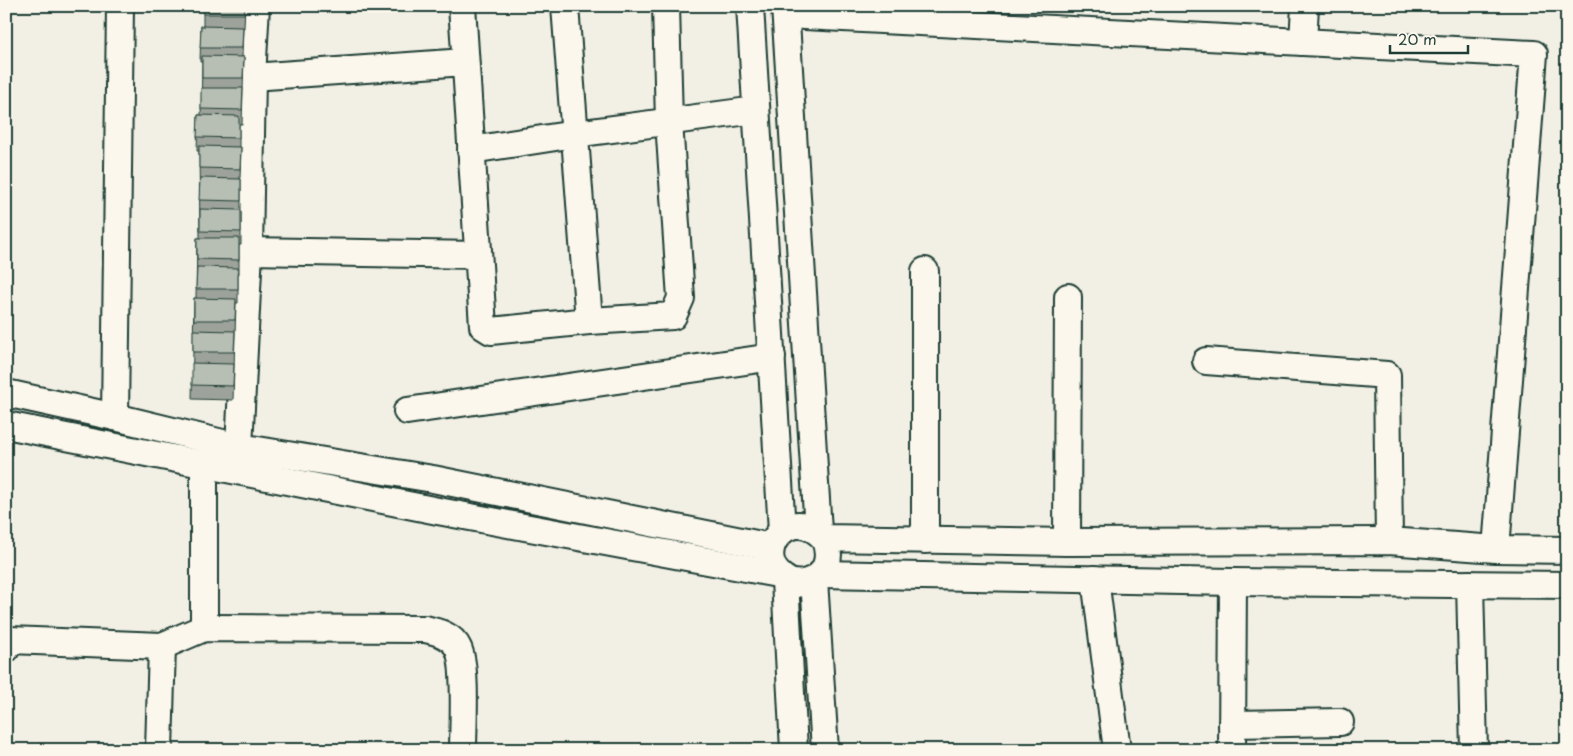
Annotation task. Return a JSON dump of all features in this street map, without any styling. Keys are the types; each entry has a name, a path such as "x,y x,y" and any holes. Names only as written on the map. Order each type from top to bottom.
{"street":[{"path":"115,416 120,6"},
{"path":"236,459 249,251 252,77 256,6"},
{"path":"462,6 483,326 491,331 589,321 674,316 681,298 669,122 666,6"},
{"path":"565,6 589,321"},
{"path":"750,6 772,357 777,539 770,556 773,566 782,577 794,750"},
{"path":"1303,42 1305,6"},
{"path":"821,535 786,11 1534,54 1496,549"},
{"path":"252,77 465,62"},
{"path":"471,150 756,110"},
{"path":"249,251 478,255"},
{"path":"925,271 925,540"},
{"path":"1067,542 1068,298"},
{"path":"407,411 772,357"},
{"path":"1206,362 1387,375 1389,541"},
{"path":"6,393 115,416 236,459 438,512 782,577 795,583 804,583 817,577 1567,585"},
{"path":"6,425 204,464 236,459 443,481 777,539 800,525 810,527 821,535 828,547 829,557 826,566 817,577 825,750"},
{"path":"204,464 204,628"},
{"path":"821,535 925,540 1067,542 1389,541 1496,549 1567,550"},
{"path":"1333,542 1333,583"},
{"path":"1095,580 1117,750"},
{"path":"1233,582 1232,737 1340,722"},
{"path":"1470,584 1474,750"},
{"path":"6,650 10,640 162,646 204,628 426,629 445,634 458,648 463,670 463,750"},
{"path":"159,750 162,646"}],"building":[{"path":"203,6 245,6 244,14 203,14"},
{"path":"201,26 243,27 242,48 200,48"},
{"path":"202,56 244,57 243,78 202,78"},
{"path":"201,88 243,88 242,110 201,109"},
{"path":"198,115 239,116 239,138 197,137"},
{"path":"199,146 241,147 240,169 199,168"},
{"path":"200,178 241,179 241,201 199,200"},
{"path":"200,209 241,210 241,232 200,231"},
{"path":"197,238 239,238 239,260 197,259"},
{"path":"197,267 238,268 238,289 196,289"},
{"path":"194,298 236,299 235,320 194,320"},
{"path":"193,330 235,331 234,352 193,352"},
{"path":"192,363 234,364 233,386 192,385"}]}
